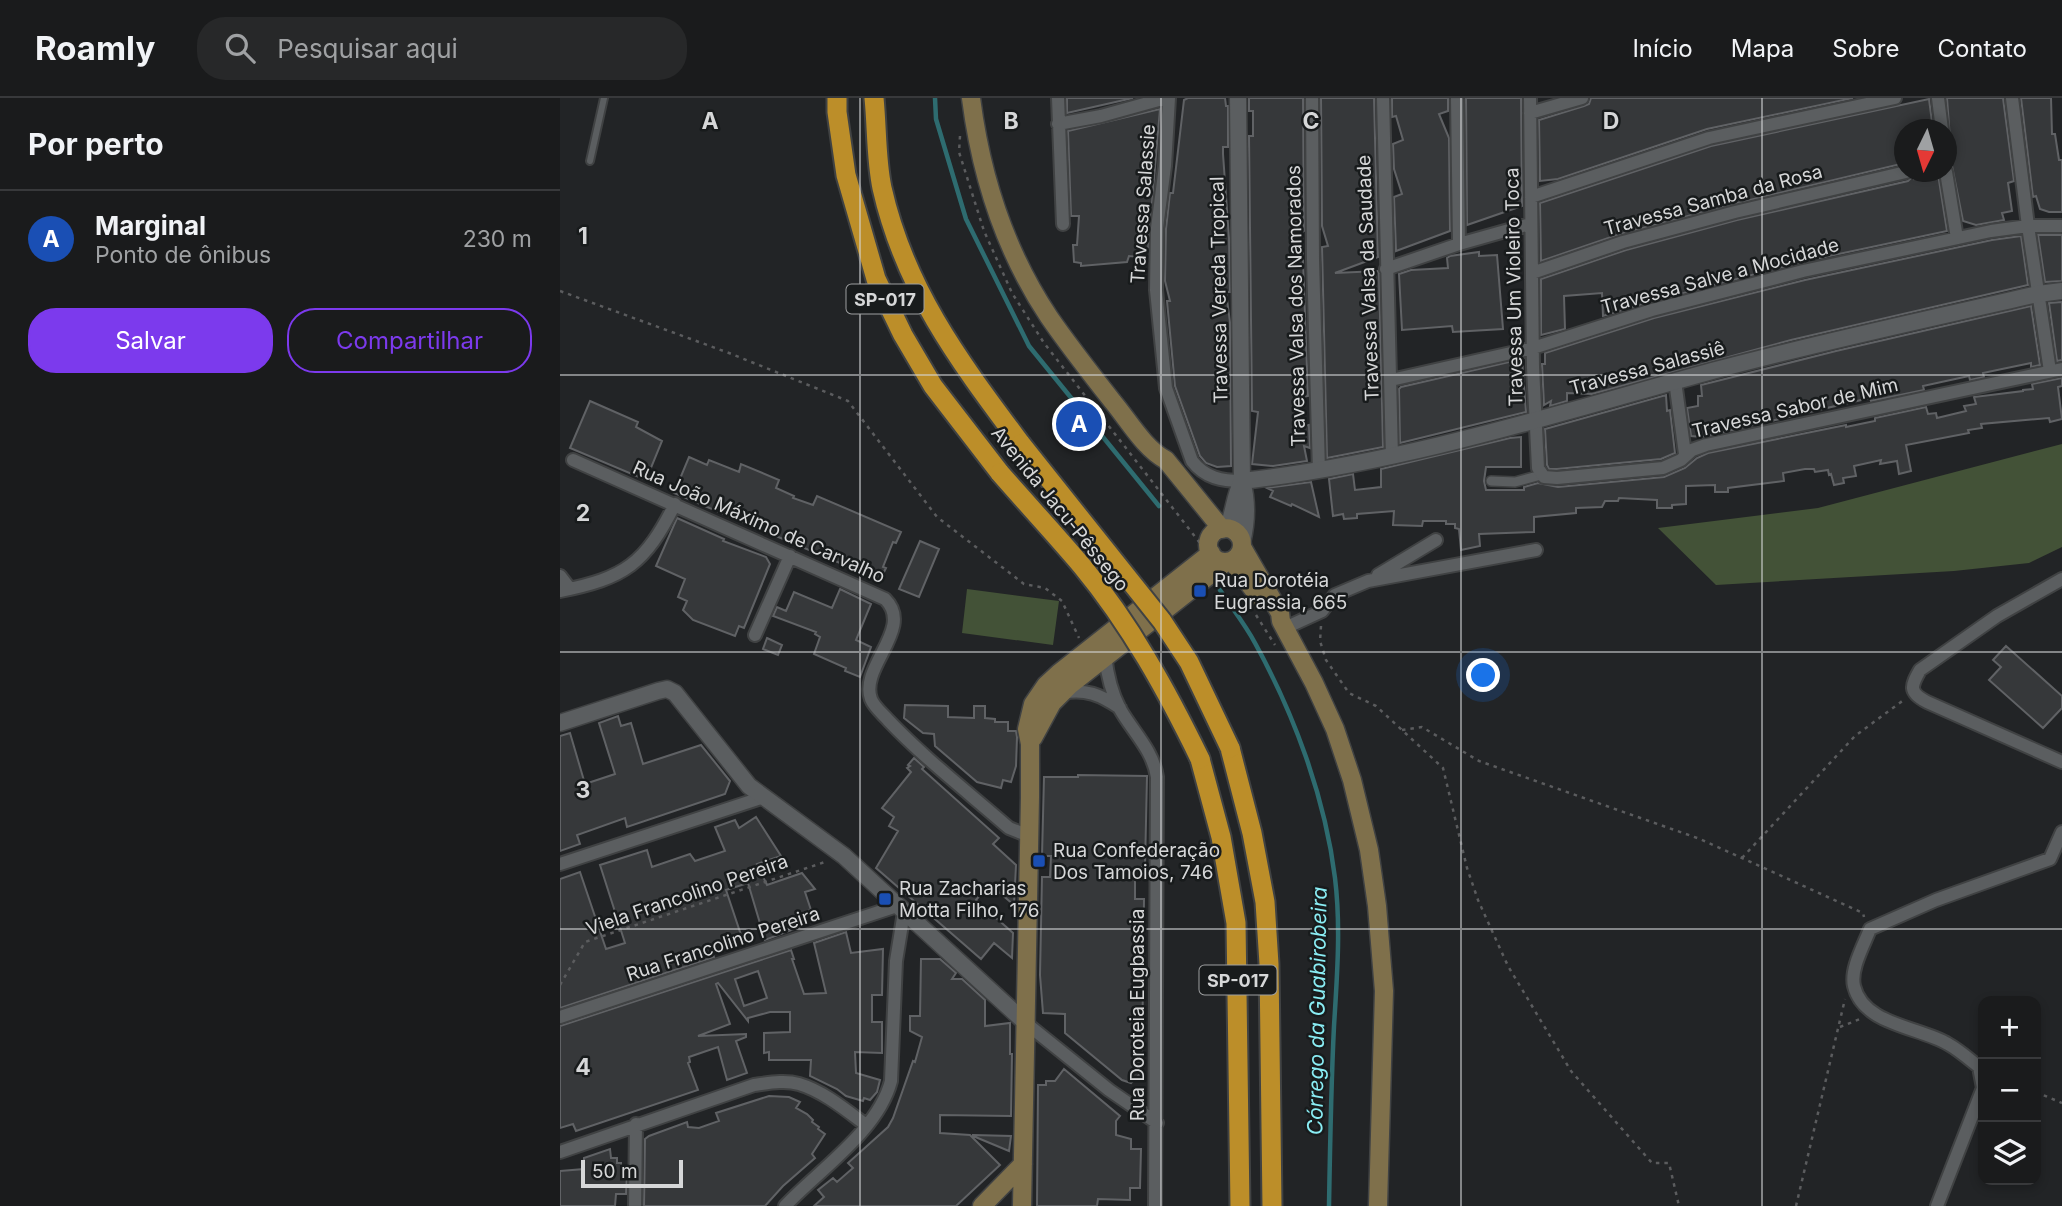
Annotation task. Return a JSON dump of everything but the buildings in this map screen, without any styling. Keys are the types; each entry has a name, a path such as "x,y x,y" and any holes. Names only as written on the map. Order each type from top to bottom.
{"highway":[{"name":"Avenida Jacu-Pêssego","path":"837,98 846,176 876,279 903,335 933,386 1000,473 1083,568 1132,636 1169,695 1200,759 1220,837 1236,923 1240,1206"},
{"name":"Avenida Jacu-Pêssego","path":"874,98 881,186 899,250 926,306 957,356 1021,444 1162,621 1189,662 1230,748 1252,833 1265,902 1269,964 1272,1206"}],"main road":[{"path":"971,98 979,150 1002,227 1047,315 1156,454 1158,465 1227,545 1280,613 1335,729 1352,780 1369,850 1377,906 1384,991 1378,1206"},
{"path":"1030,744 1042,717 1062,693 1227,545"},
{"path":"1022,1206 1030,836 1030,744 1027,729 1033,704 1046,685 1227,545"},
{"path":"982,1206 1023,1164"}],"street":[{"path":"1058,98 1063,224"},
{"path":"1058,124 1101,116 1168,98"},
{"name":"Travessa Salassie","path":"1168,98 1165,166 1155,257 1166,388 1192,461 1198,469 1223,481 1242,481"},
{"name":"Travessa Vereda Tropical","path":"1227,545 1247,516 1246,493 1242,481 1238,98"},
{"name":"Travessa Valsa dos Namorados","path":"1312,98 1319,471"},
{"name":"Travessa Valsa da Saudade","path":"1383,98 1392,457"},
{"path":"1457,98 1459,244"},
{"name":"Travessa Um Violeiro Toca","path":"1530,98 1535,421 1538,468 1541,475"},
{"path":"1530,113 1582,98"},
{"path":"1531,197 1709,138 1895,98"},
{"path":"1938,98 1941,119"},
{"path":"2012,98 2038,294 2056,370"},
{"name":"Travessa Samba da Rosa","path":"1532,273 1623,242 1722,215 1894,175"},
{"path":"1948,182 1957,237"},
{"path":"1386,269 1530,223"},
{"name":"Travessa Salve a Mocidade","path":"1391,380 1533,348 1731,288 1957,237 2028,226 2062,226"},
{"name":"Travessa Salassiê","path":"1242,481 1319,471 1392,457 1811,346 2038,294 2062,291"},
{"name":"Travessa Sabor de Mim","path":"1541,475 1549,479 1663,468 1706,445 2056,370"},
{"path":"1675,381 1685,454"},
{"name":"Rua João Máximo de Carvalho","path":"573,460 875,593 892,606 895,615 890,634 870,682 871,700 904,737 1009,828 1030,836"},
{"path":"1491,481 1515,482 1541,475"},
{"path":"560,576 565,590 600,582 626,569 642,558 659,535 675,504"},
{"path":"1283,624 1322,611 1335,595 1368,581 1436,540"},
{"path":"1368,581 1536,550"},
{"path":"755,635 790,556"},
{"path":"2062,579 1997,616 1920,670 1914,680 1913,693 1955,715 2062,762"},
{"name":"Rua Doroteia Eugbassia","path":"1105,655 1108,677 1120,708 1151,756 1157,777 1155,1206"},
{"path":"560,723 667,689 685,704 734,771 749,786 844,856 1027,1024 1109,1090 1157,1123"},
{"path":"1062,693 1084,691 1104,697 1120,708"},
{"path":"560,864 764,797"},
{"path":"1937,1206 1983,1088 1979,1067 1948,1043 1877,1015 1859,1000 1853,984 1855,969 1870,929 1936,900 2050,859 2062,832"},
{"path":"785,1206 834,1160 886,1098 891,1081 900,909"},
{"name":"Rua Francolino Pereira","path":"560,1017 900,909"},
{"path":"560,1152 754,1085 779,1082 798,1083 821,1094 866,1125"},
{"path":"635,1206 636,1125"}],"lane":[{"path":"590,161 604,98"}],"path":[{"path":"560,291 729,353 848,401 937,517 1024,584 1045,589 1062,601 1083,643"},
{"path":"1322,611 1320,641 1326,660 1349,693 1377,706 1443,768 1467,868 1478,900 1508,966 1571,1071 1652,1163 1669,1163 1679,1206"},
{"path":"1255,614 1275,645"},
{"path":"1742,858 1856,736 1913,693"},
{"path":"1402,730 1422,727 1479,761 1700,839 1863,913 1870,929"},
{"name":"Viela Francolino Pereira","path":"560,985 585,942 844,856"},
{"path":"1796,1206 1844,1002 1853,984"},
{"path":"1838,1028 1855,1020 1877,1015"},
{"path":"2041,1094 2062,1103"}],"green space":[{"path":"2062,444 2062,547 2029,563 1954,571 1716,585 1658,528 1818,508"},
{"path":"967,589 1059,601 1053,645 962,633"}],"waterway":[{"name":"Córrego da Guabirobeira","path":"935,98 936,119 966,219 1029,346 1159,506"},
{"name":"Córrego da Guabirobeira","path":"1220,590 1251,636 1283,698 1316,787 1330,848 1337,896 1338,933 1329,1206"}],"place":[{"name":"Marginal","path":"1079,424"},
{"name":"Rua Dorotéia Eugrassia, 665","path":"1200,591"},
{"name":"Rua Confederação Dos Tamoios, 746","path":"1039,861"},
{"name":"Rua Zacharias Motta Filho, 176","path":"885,899"}]}
